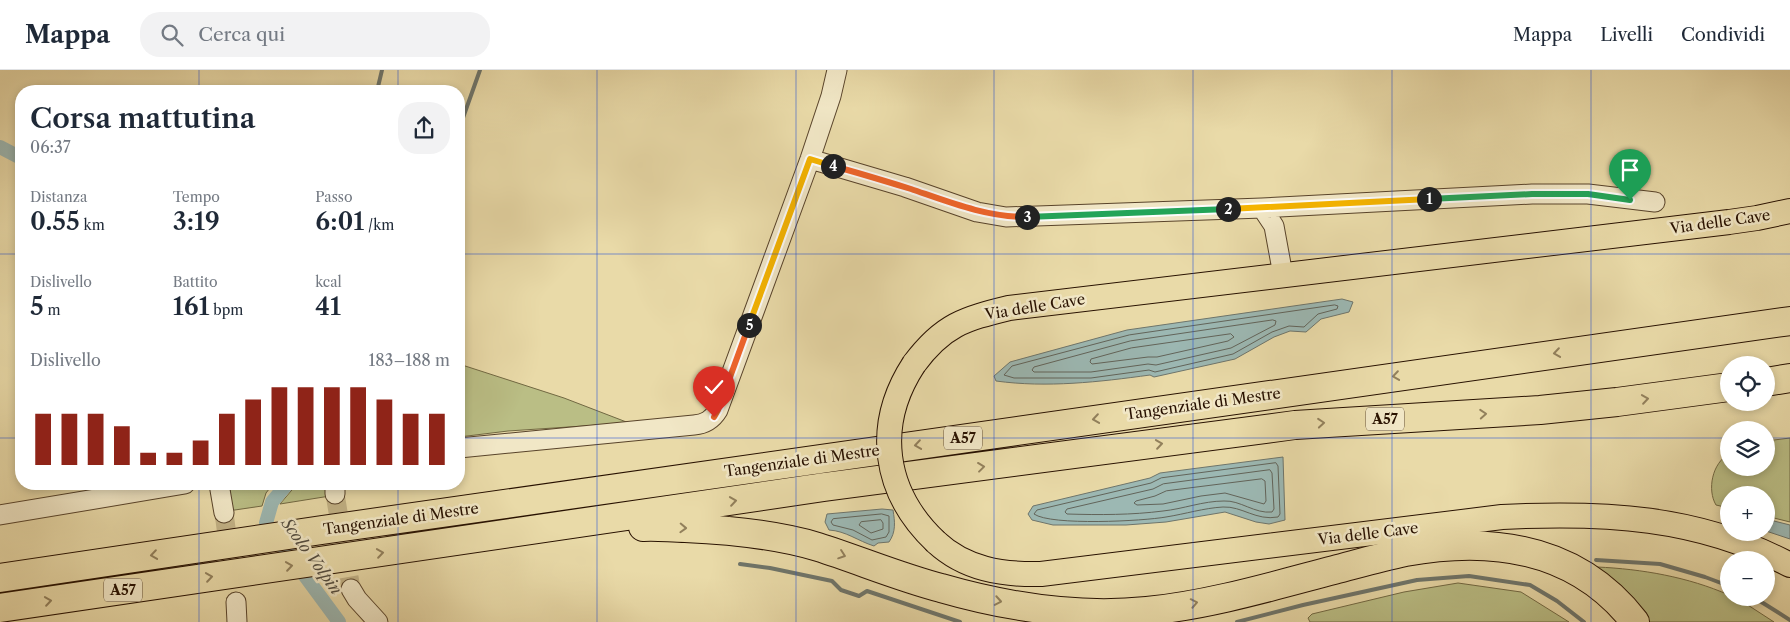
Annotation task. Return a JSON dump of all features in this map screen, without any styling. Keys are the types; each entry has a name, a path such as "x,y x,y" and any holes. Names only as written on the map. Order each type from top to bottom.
{"highway":[{"name":"A57","path":"1605,346 1733,319 1790,311"},
{"name":"A57","path":"1605,346 1790,321"},
{"name":"Tangenziale di Mestre","path":"0,578 1605,346"},
{"path":"1775,380 1790,378"},
{"name":"A57","path":"442,544 824,487 1295,425 1540,410 1720,388"},
{"name":"A57","path":"442,544 650,527 722,530 816,546 940,588 987,600 1043,609 1106,613 1147,611 1230,596 1405,552 1474,545 1502,546 1534,553 1580,573 1614,599 1634,622"},
{"name":"Tangenziale di Mestre","path":"0,608 442,544"}],"main road":[{"name":"Via delle Cave","path":"1790,211 1729,222 1052,302 999,310 971,317 951,328 927,347 914,364 900,388 890,429 892,471 902,498 917,522 936,542 961,560 980,568 1003,573 1035,574 1139,563 1502,517 1548,514 1596,515 1650,520 1691,528 1732,538 1790,565"}],"street":[{"path":"465,447 694,426 710,420 718,410 810,159 831,96 837,70"},
{"path":"810,159 905,187 977,212 1006,217 1262,208 1532,194 1588,194 1655,202"},
{"path":"1262,208 1274,226 1283,275"},
{"path":"0,515 148,490"},
{"path":"220,490 224,513"},
{"path":"351,589 378,622"},
{"path":"236,602 237,622"}],"green space":[{"path":"465,366 564,398 629,423 508,431 465,436"},
{"path":"1790,438 1790,522 1775,518 1775,486 1720,486 1720,506 1716,505 1713,499 1712,485 1715,470 1720,462 1720,476 1775,476 1775,440"},
{"path":"230,490 268,490 262,506 228,511"},
{"path":"292,490 330,490 330,496 280,504"},
{"path":"1597,567 1631,570 1665,575 1697,583 1720,592 1720,606 1749,606 1774,622 1647,622 1595,572"},
{"path":"1458,583 1521,592 1569,622 1310,622 1308,618 1312,614 1404,592"}],"water":[{"path":"1342,299 1353,302 1349,312 1321,319 1306,332 1290,331 1274,337 1235,359 1154,377 1150,375 1092,382 1034,384 996,381 994,376 1010,362 1127,330"},
{"path":"1283,457 1285,520 1269,524 1225,512 1166,522 1126,525 1053,525 1032,520 1028,514 1033,506 1150,478 1160,473"},
{"path":"882,509 893,510 894,531 889,542 878,543 874,546 846,534 829,530 825,522 827,514"},
{"path":"1775,521 1790,525 1790,539 1775,534"}],"waterway":[{"path":"378,85 382,70"},
{"path":"465,112 480,70"},
{"name":"Scolo Volpin","path":"0,147 15,155"},
{"name":"Scolo Volpin","path":"282,490 272,502 266,523 339,622"},
{"path":"1596,560 1660,564 1720,583"},
{"path":"740,564 770,568 832,581 841,590 859,596 867,591 960,622"},
{"path":"1237,622 1303,605 1417,580 1469,576 1530,585 1557,601 1584,622"},
{"path":"1768,606 1790,620"}],"tunnel":[{"path":"335,494 351,589"},
{"path":"224,513 236,602"}],"route":[{"path":"714,417 810,159 905,187 977,212 1006,217 1262,208 1532,194 1588,194 1630,200"}]}
